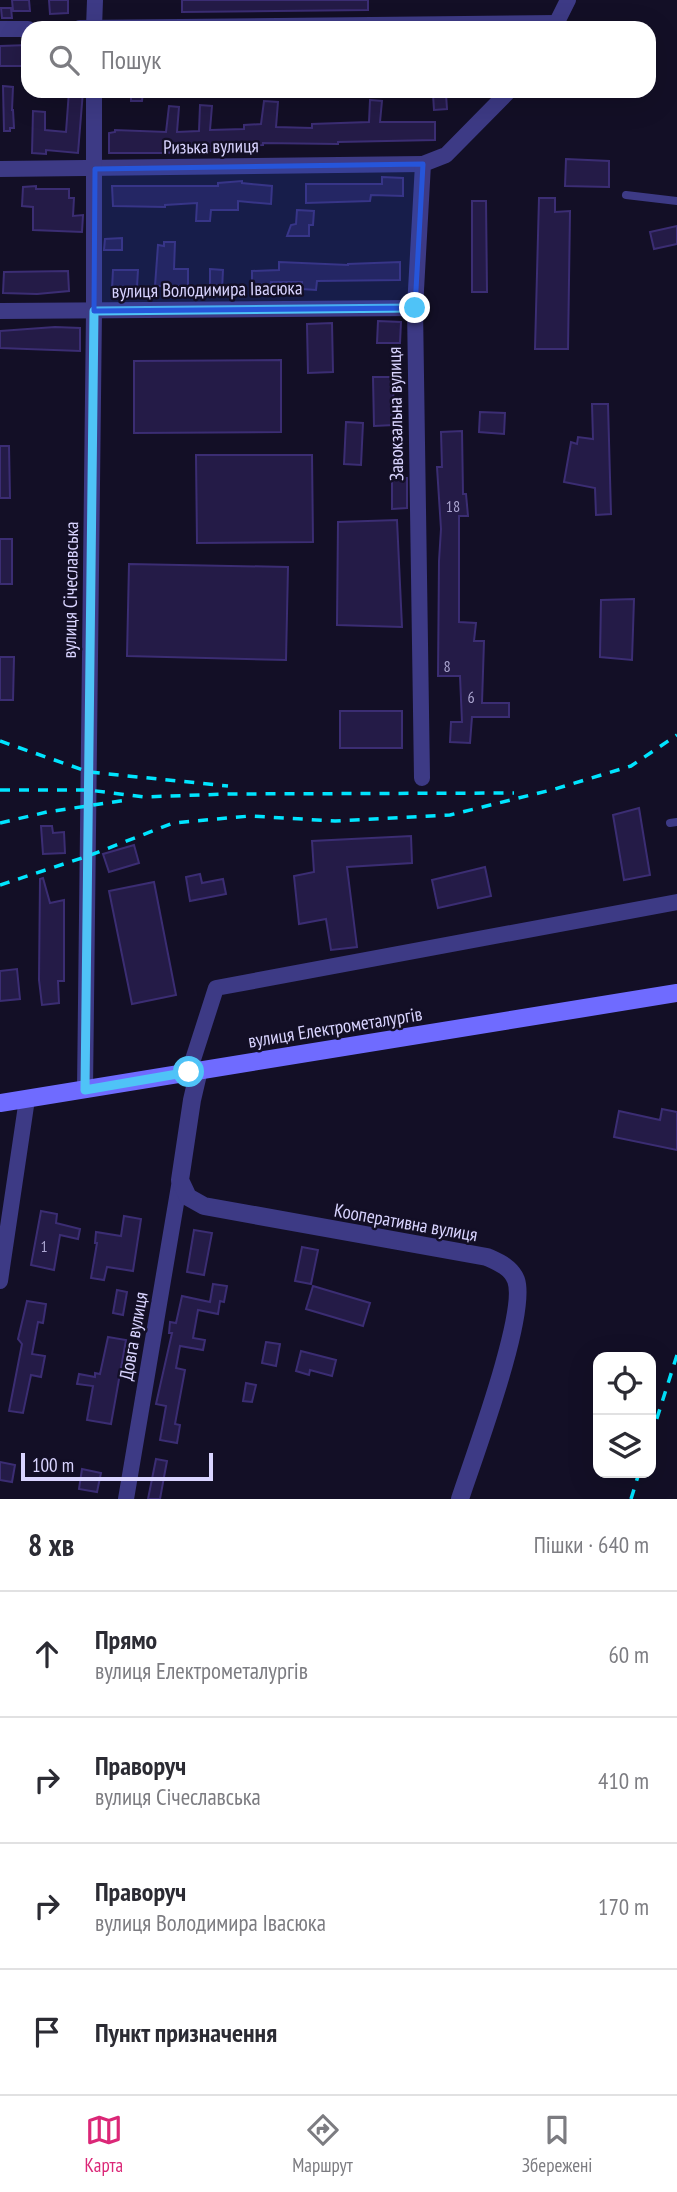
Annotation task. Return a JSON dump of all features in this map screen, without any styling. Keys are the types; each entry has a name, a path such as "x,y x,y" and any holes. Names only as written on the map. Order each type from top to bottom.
{"main road":[{"name":"вулиця Електрометалургів","path":"0,1103 677,993"}],"street":[{"path":"94,21 95,0"},
{"path":"558,21 568,0"},
{"path":"0,29 21,29"},
{"name":"вулиця Січеславська","path":"85,1090 94,98"},
{"path":"423,164 446,155 502,98"},
{"name":"Ризька вулиця","path":"0,169 423,164"},
{"name":"Завокзальна вулиця","path":"422,778 415,308 423,164"},
{"name":"вулиця Володимира Івасюка","path":"0,311 415,308"},
{"path":"180,1180 194,1071 216,988 677,902"},
{"path":"0,1281 27,1099"},
{"name":"Довга вулиця","path":"126,1499 180,1180"},
{"name":"Кооперативна вулиця","path":"180,1180 187,1197 204,1206 487,1257 504,1265 512,1274 516,1282 518,1302 511,1336 460,1499"}],"lane":[{"path":"626,195 677,201"}],"highlighted area":[{"path":"423,164 415,308 94,311 95,169"}],"building":[{"path":"12,0 29,0 30,11 13,11"},
{"path":"49,0 68,0 68,13 50,14"},
{"path":"182,0 368,0 368,10 182,12"},
{"path":"1,8 11,8 12,18 2,18"},
{"path":"21,45 21,66 0,66 0,46"},
{"path":"3,86 13,87 14,128 10,128 10,131 4,131"},
{"path":"68,98 82,98 78,153 46,150 46,154 32,153 33,111 45,112 45,130 66,132"},
{"path":"131,98 142,98 142,101 131,101"},
{"path":"433,98 446,98 447,109 434,110"},
{"path":"370,100 382,101 380,122 435,122 435,140 338,144 263,143 232,146 232,150 109,153 109,133 115,130 166,132 169,106 179,107 177,132 199,131 200,105 212,106 210,130 244,129 244,125 261,124 264,101 278,102 276,127 312,128 312,124 369,122"},
{"path":"566,159 609,161 609,187 565,186"},
{"path":"382,177 403,178 403,196 371,195 370,201 306,203 306,184 382,184"},
{"path":"242,181 272,186 271,204 238,201 238,210 211,210 210,221 196,221 197,203 165,207 113,206 112,186 218,186 218,183"},
{"path":"36,186 36,189 69,189 69,198 74,198 73,216 83,215 82,232 33,230 33,207 22,206 23,187"},
{"path":"539,198 555,198 555,212 570,211 568,349 535,349"},
{"path":"472,201 486,201 487,292 472,292"},
{"path":"297,210 314,211 313,225 309,225 309,236 287,236 291,225 296,224"},
{"path":"677,226 677,244 654,249 650,232"},
{"path":"122,238 122,250 104,250 105,239"},
{"path":"164,242 175,242 174,269 188,269 188,286 155,286 158,245 164,246"},
{"path":"279,262 348,265 400,262 400,280 317,281 316,290 302,289 302,282 271,282 272,288 252,288 252,271 279,270"},
{"path":"210,269 223,270 222,291 210,290"},
{"path":"113,270 138,270 137,287 112,289"},
{"path":"68,271 69,291 3,293 4,272"},
{"path":"378,321 401,322 400,343 377,343"},
{"path":"332,323 333,372 308,373 307,324"},
{"path":"80,328 80,351 0,348 0,331"},
{"path":"281,360 281,432 134,433 134,361"},
{"path":"373,377 393,377 394,425 374,426"},
{"path":"592,404 608,404 611,514 596,515 595,488 564,482 571,442 577,444 578,437 593,439"},
{"path":"480,412 505,413 504,434 479,432"},
{"path":"346,422 363,423 361,465 344,464"},
{"path":"462,431 463,494 466,494 468,516 459,516 459,622 476,623 474,641 484,641 482,703 509,703 509,717 472,717 470,743 450,742 451,722 462,722 460,676 438,676 441,529 437,467 442,467 441,432"},
{"path":"0,446 9,446 10,498 0,498"},
{"path":"196,455 312,455 313,542 197,543"},
{"path":"392,478 407,478 407,508 392,509"},
{"path":"397,520 402,627 337,625 338,522"},
{"path":"0,539 12,539 12,584 0,584"},
{"path":"129,564 288,567 286,660 127,656"},
{"path":"634,599 632,660 600,657 601,600"},
{"path":"0,657 14,657 13,700 0,700"},
{"path":"340,711 402,711 402,748 340,748"},
{"path":"639,808 650,875 624,880 613,815"},
{"path":"41,826 52,826 53,833 64,832 65,853 43,854"},
{"path":"411,836 412,863 347,867 357,947 331,950 326,919 299,924 294,876 314,872 312,841"},
{"path":"134,845 139,863 109,872 103,854"},
{"path":"485,867 491,896 438,908 432,880"},
{"path":"200,874 202,883 223,879 226,894 190,901 186,877"},
{"path":"43,878 50,903 64,900 64,981 58,981 59,1003 42,1005 39,980 40,879"},
{"path":"154,882 176,995 132,1004 109,891"},
{"path":"17,969 20,999 0,1001 0,971"},
{"path":"662,1109 677,1112 677,1150 614,1137 619,1111 660,1120"},
{"path":"41,1211 57,1214 56,1223 80,1229 78,1239 60,1235 54,1270 31,1265"},
{"path":"124,1216 141,1219 133,1271 107,1267 104,1280 91,1278 97,1243 96,1232 121,1236"},
{"path":"194,1230 212,1233 204,1275 187,1272"},
{"path":"302,1247 318,1250 311,1284 295,1281"},
{"path":"213,1284 227,1286 218,1314 198,1310 193,1338 205,1340 203,1350 180,1346 176,1368 185,1370 175,1424 180,1425 177,1443 160,1440 166,1406 156,1404 172,1333 169,1333 170,1322 176,1323 182,1296 210,1302"},
{"path":"313,1286 370,1303 363,1326 306,1309"},
{"path":"117,1290 127,1292 123,1315 113,1313"},
{"path":"27,1301 46,1304 43,1323 38,1322 32,1354 45,1356 41,1377 31,1375 23,1413 9,1411 22,1344 18,1339"},
{"path":"108,1337 126,1340 111,1424 87,1420 93,1386 77,1384 79,1374 95,1377 95,1373 100,1374"},
{"path":"266,1342 280,1344 276,1366 262,1363"},
{"path":"301,1351 336,1360 332,1376 310,1370 309,1375 296,1371"},
{"path":"246,1383 256,1385 252,1402 243,1401"},
{"path":"156,1459 167,1461 160,1499 148,1499"},
{"path":"0,1462 15,1465 12,1482 0,1480"},
{"path":"82,1469 101,1473 97,1492 79,1489"}],"railway":[{"path":"0,885 88,856 173,823 250,816 335,821 450,815 555,789 631,766 677,735"},
{"path":"0,741 89,772 228,786"},
{"path":"0,790 88,790 144,797 227,794 514,793"},
{"path":"0,823 47,812 127,800"},
{"path":"656,1421 677,1355"},
{"path":"631,1499 637,1478"}],"route":[{"path":"189,1072 85,1090 94,311 415,308"}]}
